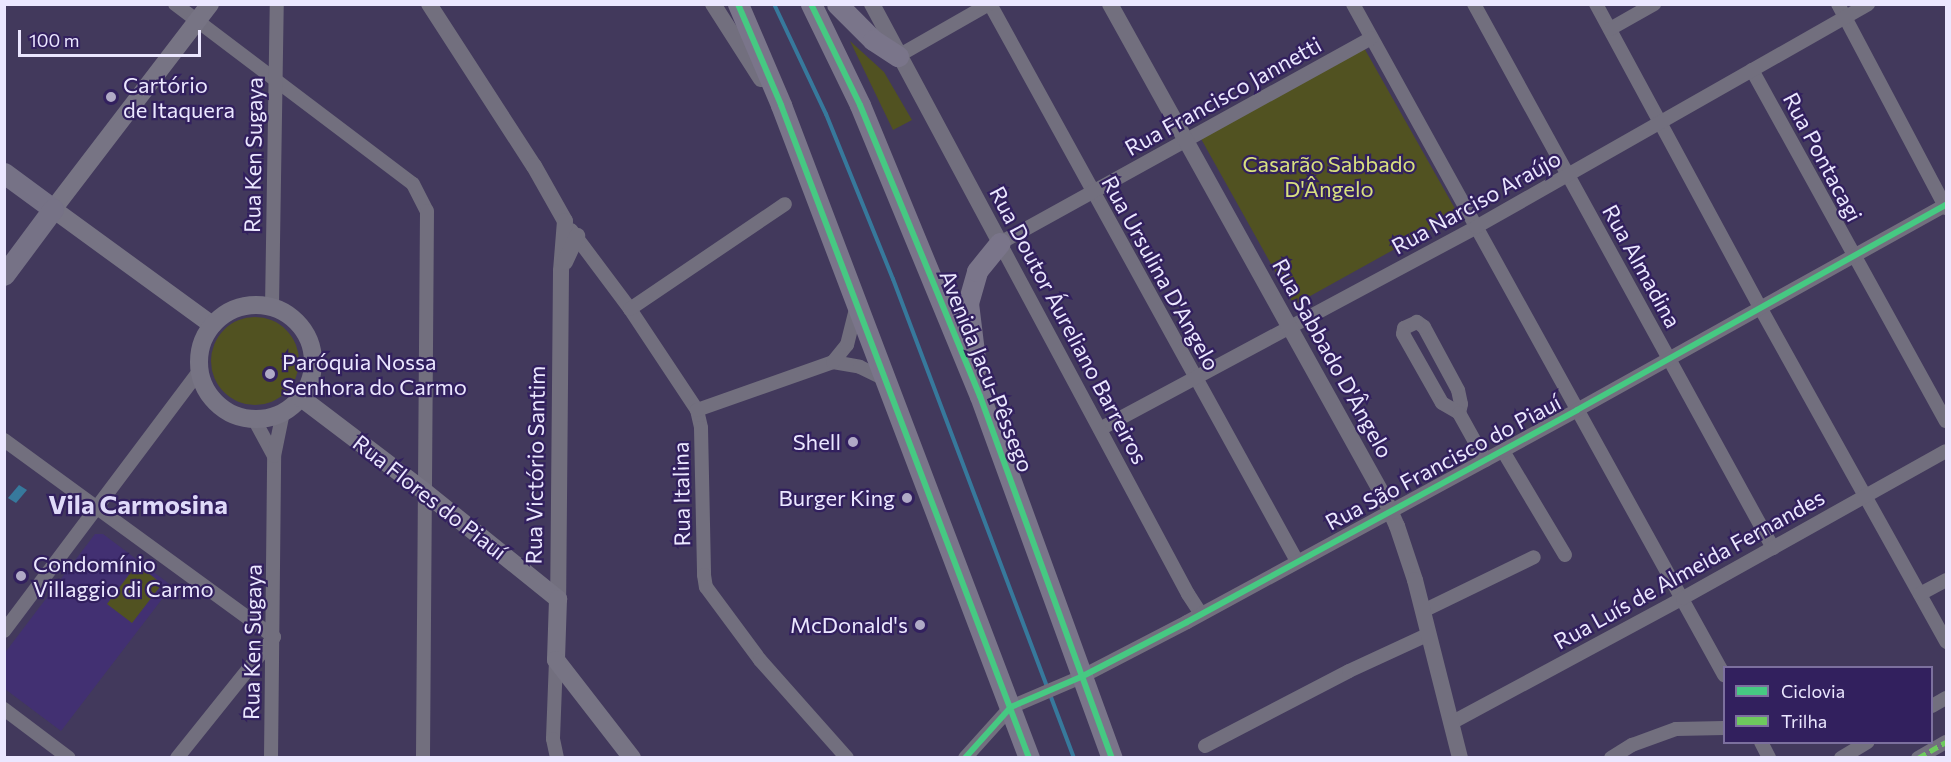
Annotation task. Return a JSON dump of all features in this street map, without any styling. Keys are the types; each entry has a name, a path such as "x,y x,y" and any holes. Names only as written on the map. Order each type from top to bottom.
{"highway":[{"path":"738,4 781,105 885,378 1017,704 1029,758"},
{"name":"Avenida Jacu-Pêssego","path":"811,4 860,105 981,396 1074,680 1112,758"},
{"path":"837,4 873,40 898,56"},
{"path":"981,396 968,303 977,271 1000,243"}],"main road":[{"path":"4,275 210,4"},
{"path":"4,173 212,325"},
{"path":"256,305 272,307 288,314 301,326 310,342 314,359 312,376 300,397 283,412 254,419 235,415 218,405 206,389 199,371 199,354 203,339 212,325 224,314 239,307 256,305"},
{"name":"Rua Flores do Piauí","path":"300,397 425,492 558,599"},
{"name":"Rua Victório Santim","path":"556,660 558,599"},
{"path":"556,660 632,758"}],"street":[{"path":"175,4 413,184 425,205 428,222 423,758"},
{"name":"Rua Ken Sugaya","path":"272,307 277,4"},
{"path":"429,4 534,166 565,221"},
{"path":"713,4 766,88 781,105"},
{"name":"Rua Doutor Áureliano Barreiros","path":"872,4 1188,594 1201,614"},
{"path":"898,56 989,4"},
{"name":"Rua Ursulina D'Angelo","path":"989,4 1297,561"},
{"name":"Rua Sabbado D'Ângelo","path":"1110,4 1390,511 1408,559 1423,611 1460,758"},
{"path":"1353,4 1723,671"},
{"name":"Rua Almadina","path":"1474,4 1773,548"},
{"path":"1596,4 1662,121 1761,309 1947,642"},
{"path":"1610,29 1654,4"},
{"path":"1838,4 1946,206"},
{"name":"Rua Narciso Araújo","path":"1100,429 1476,227 1868,4"},
{"name":"Rua Francisco Jannetti","path":"1000,243 1371,38"},
{"name":"Rua Pontacagi","path":"1752,70 1947,421"},
{"path":"630,309 785,204"},
{"name":"Rua São Francisco do Piauí","path":"965,758 1017,704 1074,680 1201,614 1503,451 1946,206"},
{"name":"Rua Italina","path":"565,221 630,309 697,411 701,428 706,587 760,660 847,758"},
{"name":"Rua Victório Santim","path":"558,599 561,271 565,221"},
{"name":"Rua Victório Santim","path":"561,271 577,236"},
{"path":"697,411 833,362 844,350 850,338 856,304"},
{"path":"1459,413 1461,404 1458,390 1424,327 1414,323 1404,328 1403,334 1442,403 1459,413 1485,460"},
{"path":"833,362 860,367 885,378"},
{"path":"4,631 199,371"},
{"name":"Rua Ken Sugaya","path":"271,758 274,638 274,456 283,412"},
{"name":"Rua Ken Sugaya","path":"254,419 274,456"},
{"path":"4,440 96,510 274,638 179,757"},
{"path":"1503,451 1565,555"},
{"name":"Rua Luís de Almeida Fernandes","path":"1451,723 1683,598 1947,451"},
{"path":"1423,611 1534,557"},
{"path":"1920,594 1947,580"},
{"path":"1205,746 1349,671 1429,634"},
{"name":"Rua Victório Santim","path":"556,660 553,739 557,758"},
{"path":"1933,705 1947,698"},
{"path":"4,709 69,758"},
{"path":"1611,758 1632,745 1676,729 1723,728"},
{"path":"1918,758 1947,742"},
{"path":"1762,744 1769,758"},
{"path":"1841,758 1865,744"}],"shaded area":[{"path":"95,534 103,534 172,586 61,731 5,689 4,654"}],"green space":[{"path":"850,41 884,72 912,120 893,130"},
{"name":"Casarão Sabbado D'Ângelo","path":"1363,46 1458,214 1294,305 1200,137"},
{"path":"255,317 272,320 286,330 296,344 299,361 296,378 286,392 272,402 255,405 238,402 224,392 214,378 211,361 214,344 224,330 238,320"},
{"path":"137,564 162,584 132,623 107,604"}],"water":[{"path":"19,485 27,490 16,503 8,498"}],"waterway":[{"path":"774,4 826,114 893,279 1074,758"}],"marked path":[{"path":"1918,758 1946,742"}],"cycle path":[{"path":"738,4 781,105 1029,758"},
{"path":"811,4 860,105 980,396 1112,758"},
{"path":"965,758 1011,707 1081,677 1187,622 1577,410 1946,205"}],"place":[{"name":"Cartório de Itaquera","path":"111,97"},
{"name":"Paróquia Nossa Senhora do Carmo","path":"270,374"},
{"name":"Shell","path":"853,442"},
{"name":"Burger King","path":"907,498"},
{"name":"Condomínio Villaggio di Carmo","path":"21,576"},
{"name":"McDonald's","path":"920,625"}],"district":[{"name":"Vila Carmosina","path":"138,504"}]}
